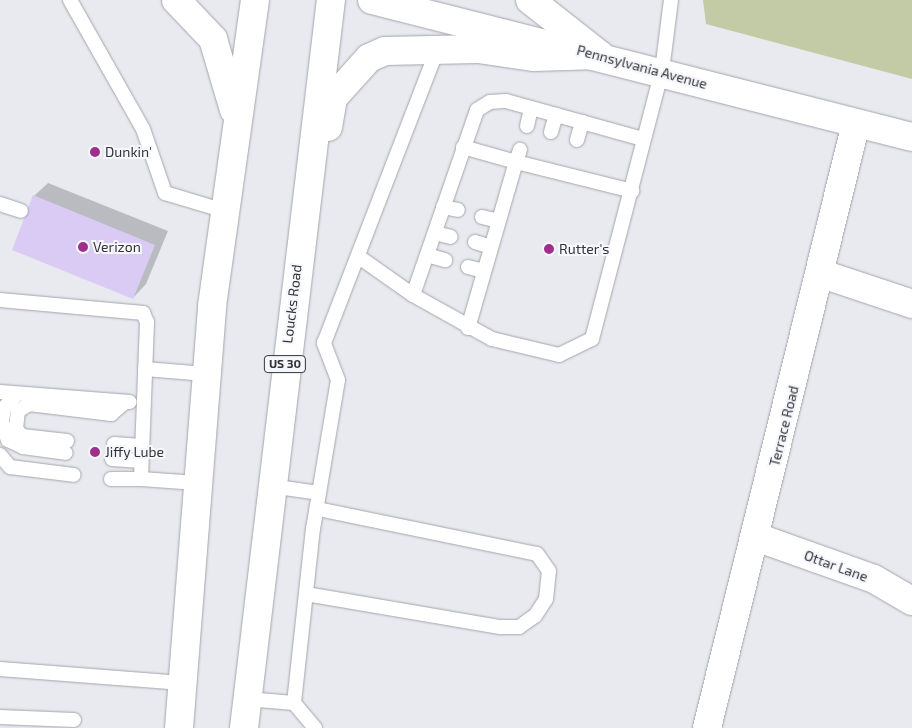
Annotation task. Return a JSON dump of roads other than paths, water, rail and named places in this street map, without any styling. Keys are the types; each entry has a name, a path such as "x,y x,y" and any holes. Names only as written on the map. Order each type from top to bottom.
{"main road":[{"path":"176,0 213,39 237,121"},
{"path":"179,728 206,374 225,212 255,0"},
{"name":"Loucks Road","path":"244,728 270,486 331,0"},
{"name":"Pennsylvania Avenue","path":"372,0 600,55 912,137"},
{"path":"530,0 600,55"},
{"path":"301,231 321,176 333,98 377,55 437,50 600,55"},
{"name":"Terrace Road","path":"707,728 822,274 856,123"},
{"path":"822,274 912,304"},
{"name":"Ottar Lane","path":"756,537 874,580 912,601"}],"lane":[{"path":"70,0 143,129 165,193 225,212"},
{"path":"359,257 414,295 468,328 492,339 559,355 592,339 662,71 671,0"},
{"path":"294,703 319,494 338,380 324,343 359,257 437,50"},
{"path":"414,295 463,147 478,110 490,102 531,108 644,139"},
{"path":"527,126 531,108"},
{"path":"551,132 556,115"},
{"path":"576,140 582,122"},
{"path":"463,147 542,162 632,191"},
{"path":"468,328 518,156"},
{"path":"0,204 21,211"},
{"path":"443,207 458,210"},
{"path":"482,217 499,221"},
{"path":"434,233 451,237"},
{"path":"475,242 491,247"},
{"path":"427,255 445,260"},
{"path":"468,267 484,271"},
{"path":"0,300 143,314 147,322 141,479"},
{"path":"145,369 206,374"},
{"path":"0,392 124,403 143,402"},
{"path":"17,394 3,415 8,440 23,447 67,447 22,436 16,429 18,411 29,404 111,414 124,403"},
{"path":"141,446 113,451 141,461"},
{"path":"0,455 10,467 74,475"},
{"path":"111,479 197,483"},
{"path":"270,486 319,494"},
{"path":"306,594 500,627 519,627 535,616 546,599 549,571 537,554 317,509"},
{"path":"0,669 182,683"},
{"path":"247,699 294,703 315,728"},
{"path":"0,717 74,720"}],"place":[{"name":"Dunkin'","path":"95,152"},
{"name":"Verizon","path":"83,247"},
{"name":"Rutter's","path":"549,249"},
{"name":"Jiffy Lube","path":"95,452"}]}
